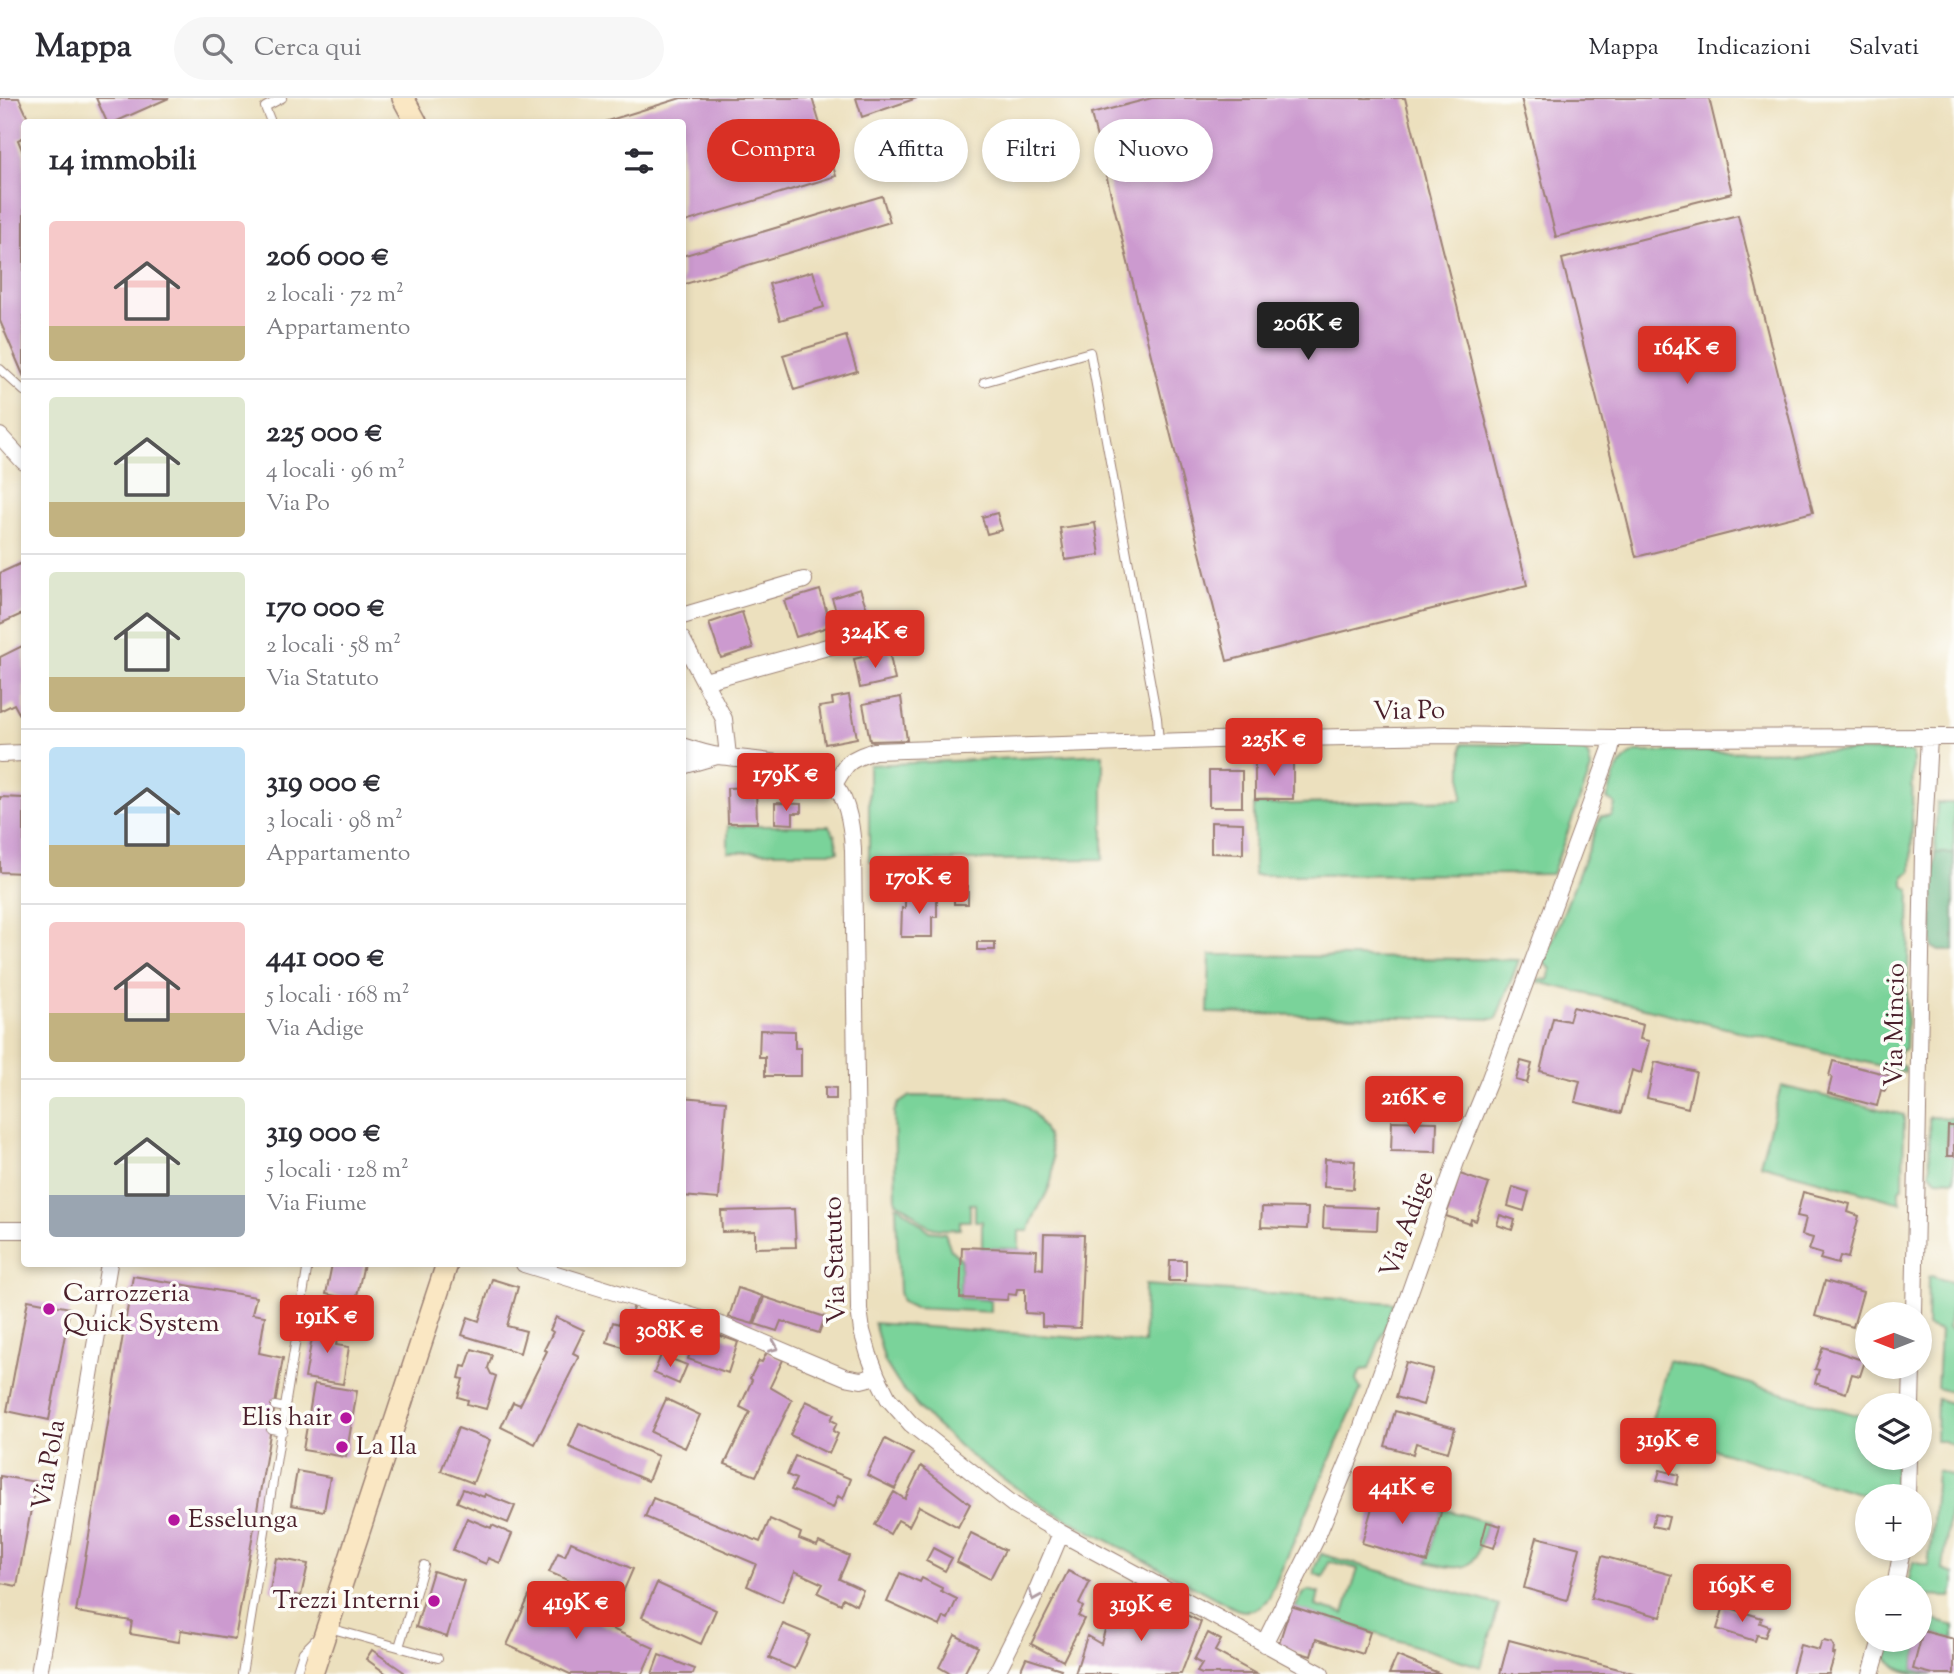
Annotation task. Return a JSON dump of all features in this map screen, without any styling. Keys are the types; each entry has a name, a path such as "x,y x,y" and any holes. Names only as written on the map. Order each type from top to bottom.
{"main road":[{"path":"403,98 414,119"},
{"path":"312,1674 446,1267"}],"street":[{"path":"0,436 21,459"},
{"path":"686,615 804,580"},
{"path":"705,681 860,638"},
{"path":"686,646 723,719 723,756"},
{"name":"Via Po","path":"834,785 852,759 874,751 1445,735 1613,738 1954,737"},
{"name":"Via Mincio","path":"1914,1302 1923,853 1929,737"},
{"name":"Via Adige","path":"1264,1644 1316,1539 1343,1476 1613,738"},
{"path":"686,748 795,766 834,785"},
{"path":"0,754 21,752"},
{"path":"686,764 723,756"},
{"name":"Via Statuto","path":"834,785 846,807 852,826 859,1309 862,1331 877,1376 888,1398 911,1424 1015,1506 1312,1672"},
{"path":"0,1230 21,1230"},
{"name":"Via Pola","path":"39,1674 108,1267"},
{"path":"534,1267 724,1326 845,1377 861,1380 877,1376"},
{"path":"996,1674 1031,1604 1061,1533"},
{"path":"1871,1674 1877,1652"}],"lane":[{"path":"270,119 265,107 282,98"},
{"path":"984,382 1090,352 1159,741"},
{"path":"0,369 21,388"},
{"path":"242,1674 308,1267"},
{"path":"275,1406 286,1408"},
{"path":"271,1429 283,1431"},
{"path":"399,1647 424,1565"},
{"path":"296,1674 303,1652 327,1628 438,1658"}],"green space":[{"path":"1462,744 1578,746 1588,755 1591,769 1552,874 1254,875 1254,805 1462,800"},
{"path":"1908,751 1913,754 1911,871 1904,876 1904,886 1910,890 1906,1049 1900,1051 1899,1063 1905,1067 1905,1072 1538,982 1538,979 1548,980 1551,969 1544,963 1601,816 1612,816 1615,804 1607,799 1614,778 1623,762 1635,752"},
{"path":"1103,754 1103,859 869,861 869,765"},
{"path":"1937,803 1954,803 1954,853 1935,853"},
{"path":"728,826 829,826 835,836 838,852 728,852"},
{"path":"1935,853 1954,853 1954,951 1939,951 1932,947"},
{"path":"1210,955 1519,960 1496,1019 1208,1013"},
{"path":"1781,1086 1904,1115 1903,1186 1899,1190 1901,1203 1760,1164"},
{"path":"910,1096 1005,1097 1019,1102 1037,1118 1049,1140 1052,1177 1029,1231 1019,1231 1019,1249 982,1248 982,1221 975,1221 975,1204 970,1204 970,1221 960,1221 960,1229 937,1229 925,1224 896,1202 894,1112 898,1104"},
{"path":"1929,1117 1954,1118 1954,1126 1948,1126 1947,1155 1954,1156 1954,1180 1936,1179 1930,1172"},
{"path":"896,1206 929,1231 945,1233 951,1250 961,1259 960,1298 991,1300 991,1312 914,1308 902,1302 899,1292"},
{"path":"1931,1276 1954,1283 1954,1299 1948,1328 1954,1330 1954,1393 1937,1388 1940,1331 1932,1328 1932,1302 1928,1302 1928,1278"},
{"path":"1145,1285 1394,1303 1369,1369 1361,1370 1356,1381 1361,1389 1269,1598 1254,1610 1236,1609 1041,1505 968,1454 925,1415 898,1383 885,1362 874,1323 1144,1343"},
{"path":"1669,1360 1855,1414 1855,1470 1895,1470 1895,1484 1855,1484 1855,1492 1649,1430"},
{"path":"1937,1399 1954,1404 1954,1446 1944,1441 1936,1441"},
{"path":"1937,1471 1954,1476 1943,1570 1954,1574 1951,1597 1932,1596 1932,1575 1910,1575 1913,1562 1928,1566 1929,1561 1932,1561"},
{"path":"1442,1509 1487,1522 1475,1557 1464,1566 1443,1566 1427,1562"},
{"path":"1321,1554 1499,1605 1481,1667 1295,1608 1308,1590 1319,1593 1316,1606 1344,1614 1358,1569 1329,1561 1324,1577 1315,1574 1314,1569"},
{"path":"1932,1620 1954,1626 1954,1639 1932,1633"},
{"path":"1887,1652 1917,1652 1913,1669 1933,1674 1902,1670 1885,1657"}],"building":[{"path":"0,98 19,98 29,119 21,119 21,138 18,140 21,148 21,370 0,321"},
{"path":"96,98 169,98 122,119 106,119"},
{"path":"681,98 812,98 818,119 707,119 707,182 816,182 686,222 686,119 614,119"},
{"path":"856,98 917,98 862,117"},
{"path":"1152,98 1405,98 1527,585 1227,661 1108,182 1213,182 1213,119 1094,119 1094,126 1091,114"},
{"path":"1521,98 1709,98 1732,193 1556,237"},
{"path":"882,196 890,222 686,284 686,255"},
{"path":"1738,215 1813,512 1636,557 1562,259"},
{"path":"813,271 824,307 780,320 769,284"},
{"path":"846,336 857,371 794,390 783,355"},
{"path":"997,513 1002,530 987,534 982,517"},
{"path":"1095,523 1100,555 1065,560 1060,528"},
{"path":"21,563 21,614 0,624 0,573"},
{"path":"860,589 870,618 841,627 832,598"},
{"path":"820,590 831,626 796,637 784,601"},
{"path":"742,612 753,648 721,658 709,623"},
{"path":"21,646 21,717 14,704 0,711 0,657"},
{"path":"889,651 895,680 860,688 854,659"},
{"path":"849,695 857,738 825,744 819,707 833,705 832,698"},
{"path":"901,697 907,740 870,741 863,704"},
{"path":"1255,758 1293,758 1293,799 1255,799"},
{"path":"1209,771 1242,771 1242,807 1209,807"},
{"path":"756,787 757,823 728,823 727,788"},
{"path":"0,797 21,798 21,873 0,872"},
{"path":"775,803 801,804 801,813 793,813 793,824 775,823"},
{"path":"1211,822 1243,823 1243,854 1211,853"},
{"path":"954,886 968,886 968,904 954,904"},
{"path":"905,895 937,895 937,917 932,917 932,937 901,937"},
{"path":"977,942 995,942 995,950 977,950"},
{"path":"1573,1007 1643,1025 1640,1039 1649,1041 1641,1073 1632,1070 1621,1113 1575,1102 1580,1081 1540,1071 1553,1018 1569,1021"},
{"path":"760,1030 795,1031 795,1048 801,1048 801,1076 765,1076 765,1057 759,1057"},
{"path":"1521,1061 1532,1064 1527,1083 1516,1080"},
{"path":"1833,1061 1889,1075 1877,1106 1828,1093"},
{"path":"1655,1062 1696,1072 1688,1108 1647,1098"},
{"path":"825,1087 836,1088 836,1099 825,1099"},
{"path":"686,1097 726,1101 719,1199 686,1196"},
{"path":"1392,1121 1437,1122 1436,1152 1391,1151"},
{"path":"1948,1126 1954,1126 1954,1156 1947,1156"},
{"path":"1325,1159 1355,1161 1353,1189 1324,1187"},
{"path":"1460,1174 1489,1184 1476,1221 1471,1219 1470,1224 1446,1216"},
{"path":"1513,1187 1529,1192 1524,1211 1508,1206"},
{"path":"1803,1192 1850,1204 1848,1212 1859,1216 1848,1258 1840,1256 1838,1264 1820,1259 1822,1254 1809,1250 1813,1238 1802,1235 1806,1218 1797,1216"},
{"path":"1324,1206 1378,1208 1377,1230 1323,1228"},
{"path":"1262,1207 1308,1208 1307,1229 1261,1227"},
{"path":"794,1209 796,1247 755,1248 755,1231 722,1232 721,1211"},
{"path":"1500,1215 1515,1220 1512,1230 1497,1225"},
{"path":"1044,1234 1084,1235 1080,1328 1042,1326 1042,1314 1025,1313 1025,1289 1017,1289 1016,1295 1008,1294 1007,1300 960,1298 962,1247 1037,1250 1036,1268 1043,1269"},
{"path":"1170,1260 1186,1260 1186,1281 1169,1281"},
{"path":"331,1267 363,1267 356,1300 326,1294"},
{"name":"Esselunga","path":"133,1276 256,1297 252,1314 265,1316 259,1353 283,1358 235,1639 181,1630 179,1642 130,1634 132,1621 76,1612"},
{"path":"492,1279 518,1287 507,1326 526,1331 520,1353 462,1335 468,1317 479,1321"},
{"path":"1825,1281 1863,1292 1860,1302 1855,1302 1853,1327 1815,1316"},
{"path":"738,1288 762,1296 753,1324 729,1317"},
{"path":"764,1297 825,1317 819,1333 781,1321 777,1331 755,1324"},
{"path":"28,1300 70,1308 49,1420 7,1411"},
{"path":"634,1305 655,1312 642,1353 607,1342 613,1322 619,1324 623,1311 631,1314"},
{"path":"556,1317 584,1330 573,1353 579,1356 535,1444 501,1427 513,1402 520,1405 547,1351 544,1350 553,1332 550,1330"},
{"path":"315,1321 340,1325 336,1345 349,1347 343,1384 305,1378"},
{"path":"698,1328 738,1342 728,1373 688,1359"},
{"path":"1823,1347 1855,1358 1855,1375 1852,1374 1846,1393 1815,1383 1819,1370 1815,1369"},
{"path":"472,1349 492,1355 488,1368 491,1374 496,1376 486,1409 467,1404 468,1400 458,1397 463,1379 459,1378 462,1366 466,1367"},
{"path":"767,1352 783,1360 770,1387 792,1400 756,1476 725,1464 750,1412 740,1407 752,1380 750,1378"},
{"path":"661,1355 687,1365 679,1384 654,1373"},
{"path":"1406,1362 1433,1369 1423,1405 1396,1397"},
{"path":"314,1384 357,1391 346,1457 303,1450"},
{"path":"666,1399 700,1415 685,1448 651,1432"},
{"path":"806,1401 834,1414 831,1420 837,1423 833,1431 838,1434 829,1454 790,1435"},
{"path":"1395,1411 1455,1428 1448,1452 1416,1443 1413,1454 1385,1446"},
{"path":"579,1423 658,1456 648,1481 569,1447"},
{"path":"458,1428 490,1440 473,1483 441,1471"},
{"path":"885,1439 913,1454 895,1489 867,1475"},
{"path":"795,1456 851,1479 843,1499 838,1496 833,1508 791,1490 796,1479 787,1475"},
{"path":"921,1466 970,1504 958,1527 919,1506 909,1526 898,1520 890,1534 875,1525 894,1492 905,1499"},
{"path":"1660,1470 1679,1475 1677,1485 1657,1480"},
{"path":"297,1471 330,1477 324,1511 291,1505"},
{"path":"0,1476 36,1482 17,1586 0,1583"},
{"path":"463,1489 515,1506 508,1523 457,1502"},
{"path":"1377,1490 1442,1509 1427,1562 1362,1543"},
{"path":"653,1498 760,1542 770,1519 801,1533 799,1539 817,1546 819,1542 849,1556 839,1579 863,1590 856,1605 843,1598 841,1604 818,1593 823,1584 795,1571 782,1602 747,1586 756,1564 645,1517"},
{"path":"1655,1514 1669,1517 1666,1529 1652,1526"},
{"path":"467,1518 512,1534 500,1563 488,1558 486,1564 453,1550"},
{"path":"1487,1522 1501,1526 1494,1548 1481,1544"},
{"path":"971,1533 1005,1550 990,1579 957,1562"},
{"path":"1537,1537 1580,1548 1567,1600 1524,1588"},
{"path":"571,1542 633,1569 620,1599 605,1593 604,1596 549,1572 558,1553 565,1556"},
{"path":"933,1548 952,1558 945,1571 926,1561"},
{"path":"1602,1556 1672,1575 1661,1617 1591,1598"},
{"path":"276,1558 308,1564 301,1596 270,1590"},
{"path":"433,1571 464,1581 447,1637 416,1627"},
{"path":"1068,1571 1090,1582 1079,1604 1083,1607 1078,1616 1084,1619 1063,1661 1031,1644"},
{"path":"900,1573 920,1582 922,1578 957,1599 948,1619 944,1617 940,1626 887,1602"},
{"path":"657,1583 716,1610 701,1644 642,1617"},
{"path":"531,1592 654,1648 642,1674 570,1674 507,1645"},
{"path":"1125,1600 1153,1616 1160,1602 1201,1622 1181,1674 1075,1674 1087,1636 1101,1644 1109,1616 1116,1620"},
{"path":"1291,1606 1370,1632 1363,1654 1316,1639 1311,1656 1278,1646"},
{"path":"1724,1606 1762,1618 1760,1623 1769,1626 1765,1637 1757,1635 1755,1641 1717,1629"},
{"path":"783,1624 810,1635 795,1669 769,1658"},
{"path":"1208,1633 1221,1640 1215,1651 1256,1674 1197,1672 1202,1664 1194,1660"},
{"path":"1932,1633 1954,1639 1954,1674 1933,1674 1913,1669 1917,1652 1932,1652"},
{"path":"955,1635 978,1647 964,1674 951,1674 939,1667"},
{"path":"1509,1640 1634,1673 1500,1674"},
{"path":"1824,1641 1832,1643 1834,1647 1835,1654 1829,1674 1792,1674 1800,1645 1819,1650"},
{"path":"372,1650 404,1672 403,1674 387,1674 366,1659"},
{"path":"659,1655 695,1669 693,1674 652,1674"},
{"path":"1397,1656 1441,1674 1389,1674"},
{"path":"1026,1658 1061,1669 1059,1674 1019,1674"}],"place":[{"name":"Carrozzeria Quick System","path":"49,1309"},
{"name":"Elis hair","path":"346,1418"},
{"name":"La Ila","path":"342,1447"},
{"name":"Esselunga","path":"174,1520"},
{"name":"Trezzi Interni","path":"434,1601"}]}
